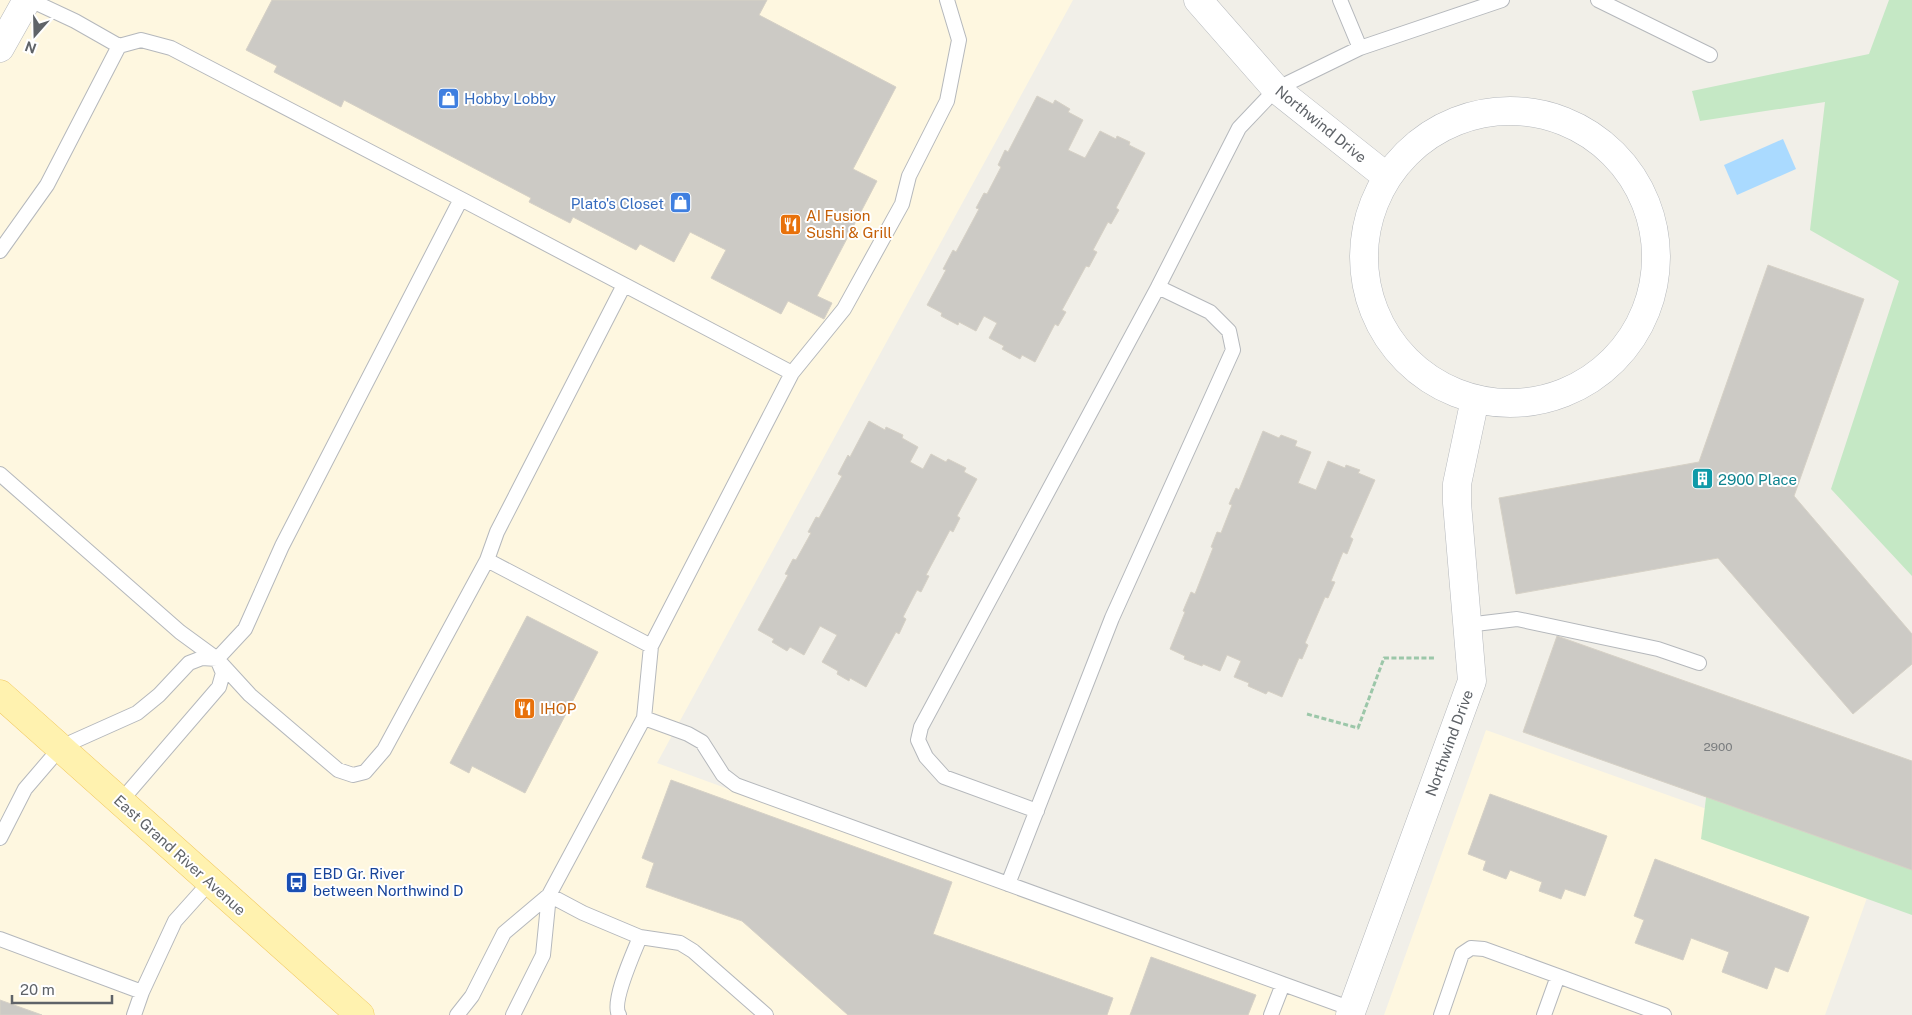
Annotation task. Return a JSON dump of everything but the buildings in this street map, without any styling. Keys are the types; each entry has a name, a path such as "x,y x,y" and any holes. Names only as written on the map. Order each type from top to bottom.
{"main road":[{"name":"East Grand River Avenue","path":"0,694 360,1015"}],"street":[{"path":"0,48 28,0"},
{"name":"Northwind Drive","path":"1198,0 1276,89 1387,177"},
{"path":"1505,110 1552,116 1594,136 1628,169 1650,210 1658,256 1651,302 1630,344 1597,377 1551,399 1500,404 1451,392 1408,364 1378,323 1363,274 1367,223 1387,177 1418,142 1459,119 1505,110"},
{"name":"Northwind Drive","path":"1351,1012 1472,681 1457,504 1457,484 1475,399"}],"lane":[{"path":"28,0 75,21 119,46 141,40 171,48 792,373"},
{"path":"457,1015 472,996 504,933 549,895 644,718 651,646 792,373 844,309 902,204 909,176 947,101 959,40 947,0"},
{"path":"1340,0 1360,48"},
{"path":"1037,811 944,777 926,757 918,740 921,727 1158,287 1239,128 1276,89 1360,48 1502,0"},
{"path":"1598,0 1710,55"},
{"path":"0,251 48,185 119,46"},
{"path":"217,659 245,629 282,546 461,199"},
{"path":"0,474 180,632 217,659 250,696 338,770 353,776 365,772 384,750 487,560 497,532 624,285"},
{"path":"1008,884 1112,618 1232,350 1229,331 1210,312 1158,287"},
{"path":"487,560 651,646"},
{"path":"1467,625 1517,619 1658,649 1699,663"},
{"path":"0,838 25,790 60,748 137,713 159,695 189,663 202,658 217,659"},
{"path":"120,802 219,687 223,673 217,659"},
{"path":"644,718 688,734 702,742 723,775 736,785 1283,984 1351,1012"},
{"path":"134,1015 142,992 175,921 210,882"},
{"path":"549,895 583,913 640,937 680,943 693,951 766,1015"},
{"path":"513,1015 543,955 549,895"},
{"path":"619,1015 616,1011 618,997 640,937"},
{"path":"0,939 142,992"},
{"path":"1441,1015 1462,954 1471,948 1484,949 1558,976 1637,1010 1664,1015"},
{"path":"1544,1015 1558,976"},
{"path":"1271,1015 1283,984"}],"path":[{"path":"1308,714 1358,728 1384,658 1435,658"}],"shaded area":[{"path":"0,0 1073,0 657,763 1347,1015 0,1015"},
{"path":"1486,730 1877,870 1825,1015 1384,1015"}],"green space":[{"path":"1889,0 1912,0 1912,576 1831,489 1899,281 1810,230 1825,102 1700,121 1692,91 1869,54"},
{"path":"1709,773 1912,842 1912,915 1701,839"}],"water":[{"path":"1783,139 1796,169 1737,195 1724,165"}],"place":[{"name":"Hobby Lobby","path":"448,98"},
{"name":"Plato's Closet","path":"680,203"},
{"name":"AI Fusion Sushi & Grill","path":"790,224"},
{"name":"2900 Place","path":"1702,479"},
{"name":"IHOP","path":"524,708"},
{"name":"EBD Gr. River between Northwind D","path":"297,882"}]}
